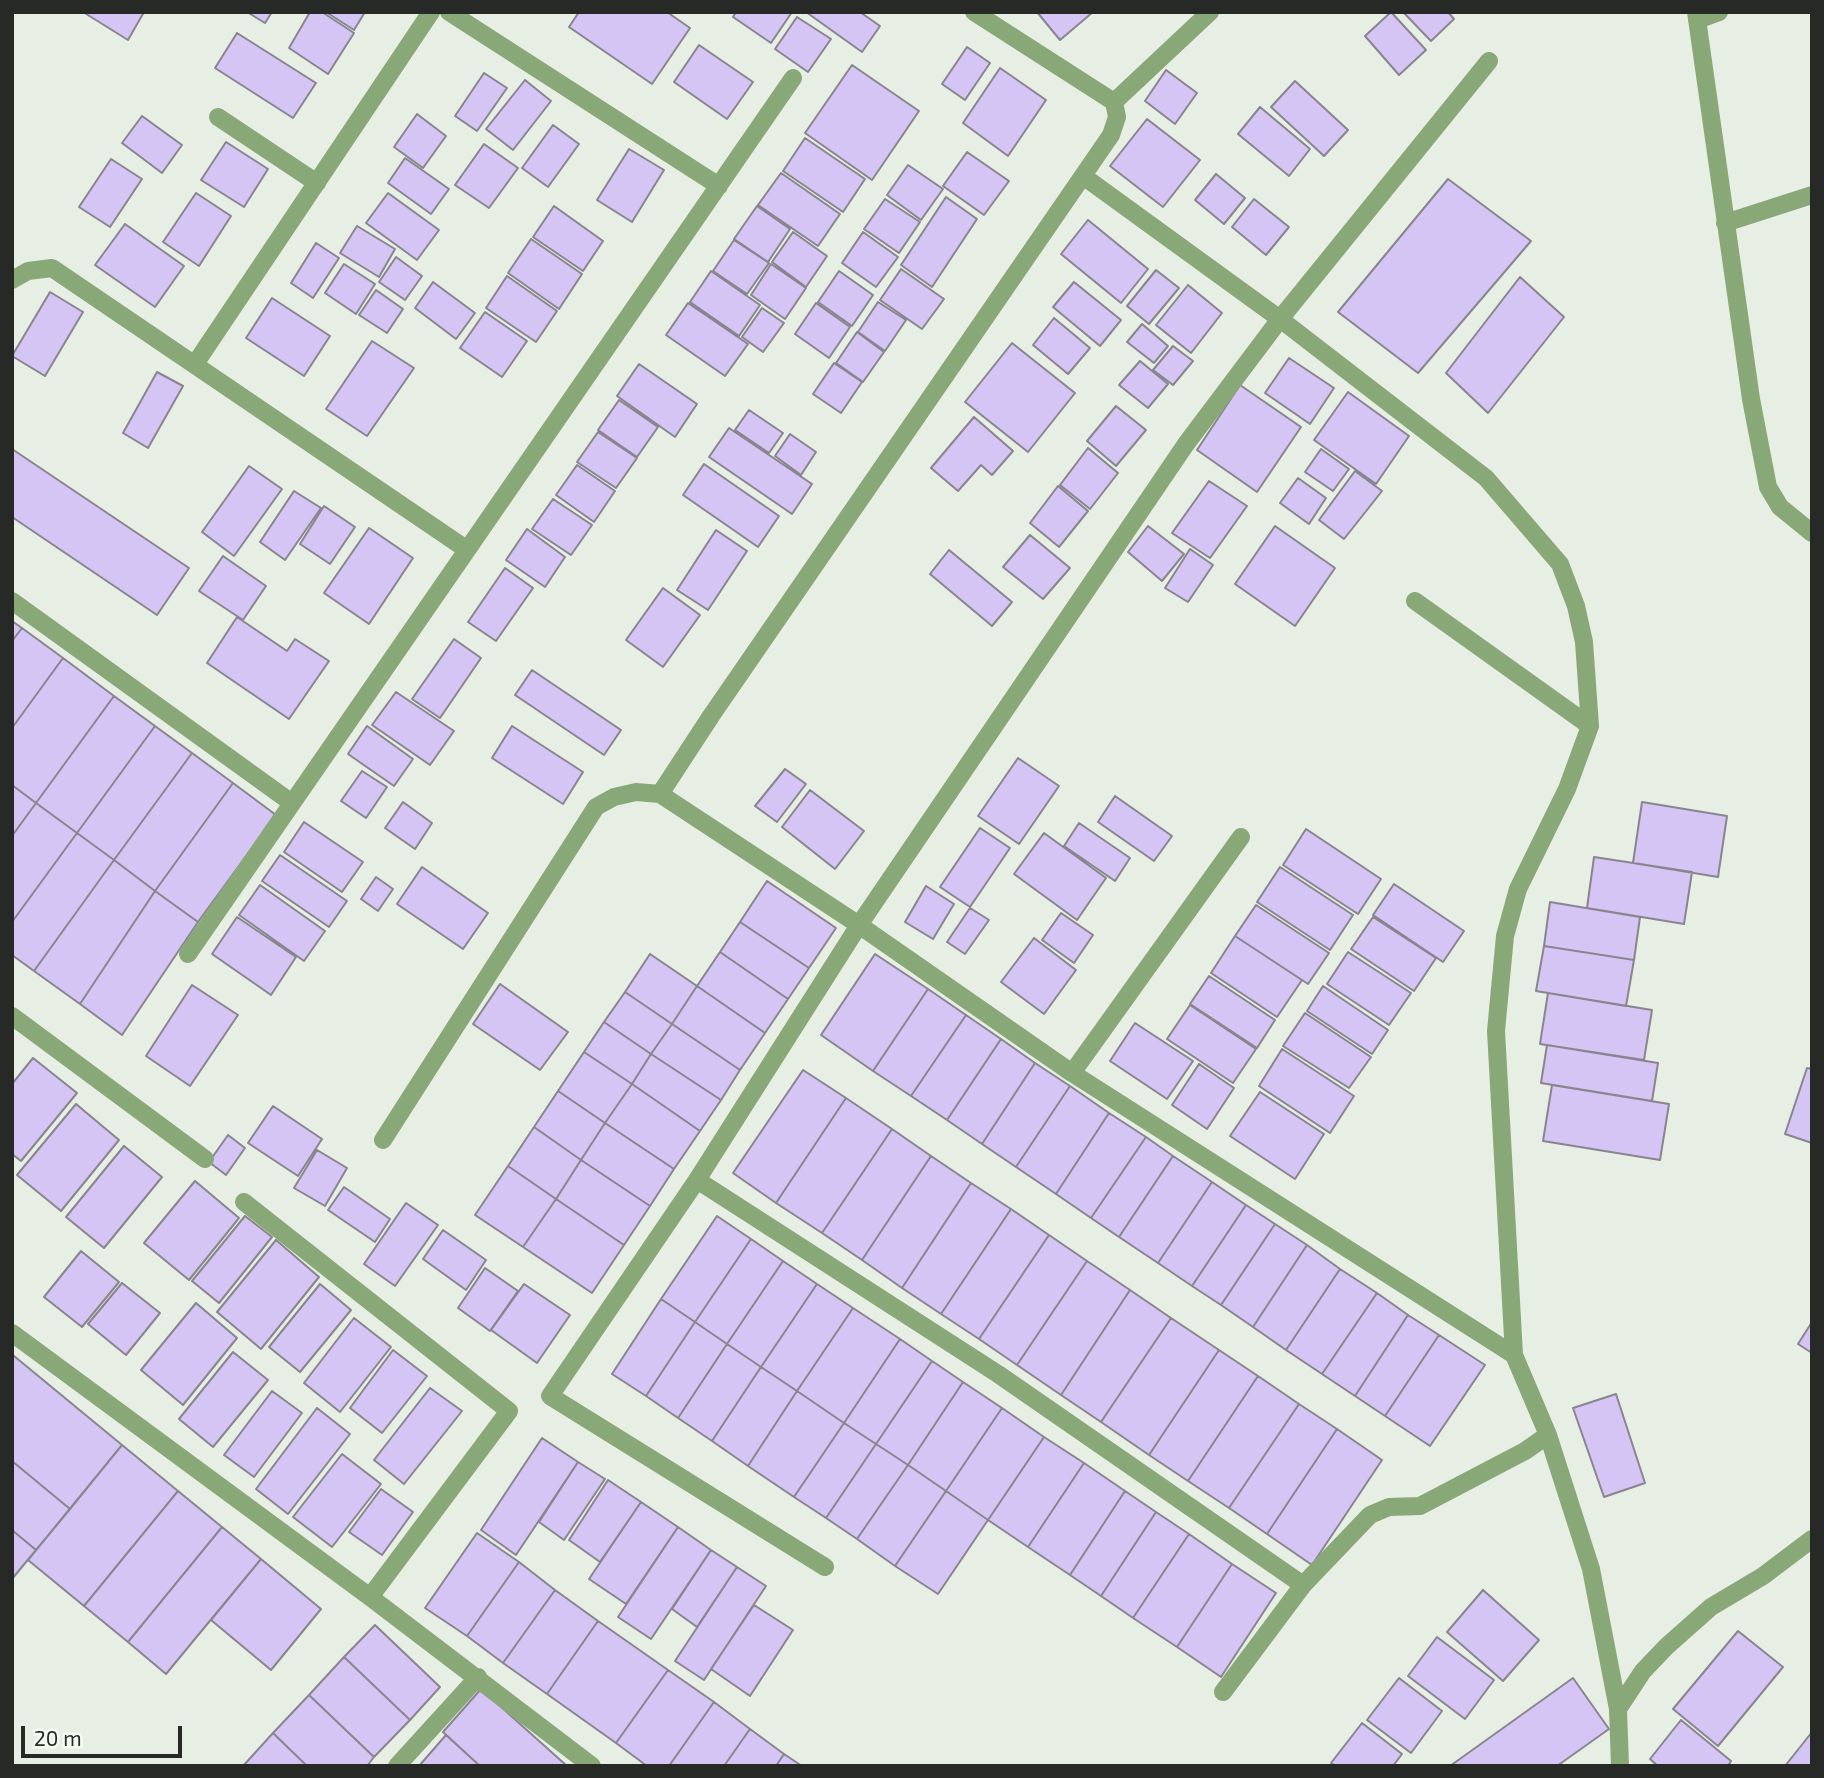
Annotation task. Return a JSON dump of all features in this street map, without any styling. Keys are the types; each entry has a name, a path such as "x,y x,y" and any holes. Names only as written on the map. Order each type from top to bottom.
{"street":[{"path":"195,364 431,12"},
{"path":"449,12 719,186"},
{"path":"660,794 719,704 1111,135 1117,117 1114,102 974,12"},
{"path":"1114,102 1210,12"},
{"path":"1719,12 1697,16 1751,398 1768,487 1780,507 1812,533"},
{"path":"825,1567 550,1396 697,1180 859,925 1186,444 1280,319 1489,61"},
{"path":"188,954 793,78"},
{"path":"218,117 317,183"},
{"path":"1083,176 1280,319 1486,478 1560,564 1576,606 1584,642 1590,726 1567,789 1518,889 1505,936 1496,1031 1514,1355 1548,1435 1591,1569 1618,1709 1620,1766"},
{"path":"1725,223 1812,195"},
{"path":"12,280 28,271 51,268 466,549"},
{"path":"12,601 292,803"},
{"path":"1415,601 1590,726"},
{"path":"383,1140 596,807 614,797 636,792 660,794 859,925 1072,1073 1514,1355"},
{"path":"1072,1073 1241,837"},
{"path":"12,1016 205,1159"},
{"path":"697,1180 998,1374 1303,1585"},
{"path":"244,1202 509,1411 370,1597"},
{"path":"12,1333 478,1677 592,1766"},
{"path":"1223,1692 1303,1585 1370,1515 1388,1507 1420,1506 1513,1457 1548,1435"},
{"path":"1618,1709 1643,1671 1711,1607 1763,1576 1812,1539"},
{"path":"397,1766 478,1677"}],"building":[{"path":"83,12 144,12 128,40"},
{"path":"247,12 272,12 265,23"},
{"path":"310,12 322,12 354,33 328,74 289,48"},
{"path":"326,12 365,12 354,30"},
{"path":"579,12 667,12 690,28 652,84 569,27"},
{"path":"736,12 792,12 771,43 733,17"},
{"path":"806,12 860,12 880,26 862,52"},
{"path":"1037,12 1093,12 1060,40"},
{"path":"1391,12 1426,50 1399,75 1365,36"},
{"path":"1403,12 1448,12 1454,19 1431,41"},
{"path":"797,17 831,39 808,72 775,49"},
{"path":"237,33 316,83 293,118 215,68"},
{"path":"699,45 753,82 727,119 674,82"},
{"path":"967,47 990,63 965,100 942,84"},
{"path":"852,65 919,111 872,180 805,133"},
{"path":"1000,68 1046,100 1008,156 963,123"},
{"path":"1166,70 1197,93 1175,124 1145,101"},
{"path":"484,73 507,88 477,131 455,116"},
{"path":"525,80 551,101 513,150 486,129"},
{"path":"1295,81 1348,130 1324,156 1271,107"},
{"path":"1260,107 1310,149 1289,176 1238,134"},
{"path":"417,114 446,136 423,168 394,147"},
{"path":"142,116 182,145 162,173 122,143"},
{"path":"1147,119 1200,160 1163,207 1110,166"},
{"path":"553,125 579,144 548,187 522,168"},
{"path":"805,138 865,179 843,212 783,171"},
{"path":"226,142 268,169 244,207 201,180"},
{"path":"484,144 518,168 489,208 455,185"},
{"path":"629,149 664,170 632,222 597,200"},
{"path":"967,152 1009,181 984,215 943,186"},
{"path":"405,158 449,189 431,214 388,183"},
{"path":"111,159 142,179 110,227 79,207"},
{"path":"908,165 943,189 921,220 887,195"},
{"path":"781,173 840,214 818,246 758,205"},
{"path":"1216,174 1245,198 1224,224 1195,200"},
{"path":"1448,179 1531,241 1418,373 1338,312"},
{"path":"196,193 231,216 199,266 163,242"},
{"path":"388,193 439,230 417,260 366,223"},
{"path":"946,197 977,219 932,287 901,265"},
{"path":"885,199 920,222 899,253 864,229"},
{"path":"1254,199 1289,227 1266,255 1232,227"},
{"path":"554,206 603,241 583,271 533,237"},
{"path":"757,206 790,229 768,262 734,239"},
{"path":"1088,220 1148,269 1121,303 1061,254"},
{"path":"125,224 184,266 155,307 95,265"},
{"path":"357,226 395,249 379,277 340,253"},
{"path":"793,232 827,256 806,287 772,262"},
{"path":"863,232 898,257 876,287 842,263"},
{"path":"531,239 582,274 559,309 508,273"},
{"path":"734,240 769,263 747,294 713,271"},
{"path":"316,243 339,258 313,298 291,283"},
{"path":"396,257 422,276 405,300 379,282"},
{"path":"344,264 375,284 356,314 325,293"},
{"path":"771,264 806,288 785,319 751,295"},
{"path":"901,269 944,299 922,329 880,300"},
{"path":"1156,270 1179,288 1149,324 1127,306"},
{"path":"711,271 760,305 739,336 690,302"},
{"path":"839,271 873,295 852,326 818,302"},
{"path":"507,276 557,311 536,342 486,308"},
{"path":"1520,277 1564,317 1488,413 1446,373"},
{"path":"433,282 475,313 456,339 415,308"},
{"path":"1074,282 1121,320 1100,346 1053,307"},
{"path":"1188,285 1222,313 1191,353 1156,325"},
{"path":"376,290 403,309 387,333 359,315"},
{"path":"50,292 83,312 45,376 12,356"},
{"path":"272,298 330,336 304,376 246,338"},
{"path":"878,302 906,320 885,351 858,332"},
{"path":"688,303 748,344 725,376 666,335"},
{"path":"816,303 850,327 829,358 795,334"},
{"path":"762,308 784,323 763,352 742,337"},
{"path":"485,312 527,341 502,377 460,348"},
{"path":"1054,318 1090,348 1068,374 1033,345"},
{"path":"1142,324 1168,346 1154,363 1127,342"},
{"path":"857,332 884,352 863,382 836,363"},
{"path":"372,341 414,368 367,436 326,409"},
{"path":"1012,343 1075,393 1028,452 965,402"},
{"path":"1173,346 1193,361 1173,385 1153,370"},
{"path":"1289,358 1334,388 1310,424 1265,393"},
{"path":"1140,361 1168,384 1148,408 1119,385"},
{"path":"834,363 862,382 841,413 813,394"},
{"path":"639,364 697,404 675,437 617,396"},
{"path":"157,372 183,386 148,448 123,433"},
{"path":"1240,385 1301,427 1257,492 1197,450"},
{"path":"1348,392 1409,436 1376,484 1314,440"},
{"path":"619,400 658,427 637,457 598,430"},
{"path":"1116,406 1146,430 1116,466 1087,441"},
{"path":"749,410 783,433 769,453 735,430"},
{"path":"974,417 1013,451 992,475 981,465 958,491 931,468"},
{"path":"729,428 812,484 792,514 709,457"},
{"path":"598,432 637,458 616,488 577,462"},
{"path":"790,434 816,452 801,475 775,456"},
{"path":"1088,448 1118,473 1090,509 1060,485"},
{"path":"12,449 189,568 157,615 12,517"},
{"path":"1321,449 1349,469 1333,491 1305,472"},
{"path":"704,464 779,516 758,547 683,495"},
{"path":"577,465 615,491 594,522 556,495"},
{"path":"249,466 282,489 234,556 202,532"},
{"path":"1355,471 1382,491 1344,539 1319,520"},
{"path":"1298,478 1326,498 1309,524 1280,503"},
{"path":"1209,481 1247,506 1210,558 1172,533"},
{"path":"1058,486 1088,511 1059,547 1030,523"},
{"path":"294,491 321,508 285,560 260,542"},
{"path":"553,499 592,525 571,555 532,529"},
{"path":"324,506 355,527 330,564 300,544"},
{"path":"1148,526 1184,554 1162,581 1128,552"},
{"path":"1275,526 1335,568 1295,626 1235,584"},
{"path":"369,528 413,558 369,624 324,593"},
{"path":"527,529 565,557 545,587 506,560"},
{"path":"716,530 747,551 708,610 677,590"},
{"path":"1030,535 1070,568 1043,599 1003,567"},
{"path":"1190,549 1213,565 1188,602 1165,588"},
{"path":"949,550 1012,602 992,626 930,574"},
{"path":"223,556 266,586 243,620 199,591"},
{"path":"505,568 533,588 496,641 468,622"},
{"path":"663,588 700,615 663,667 626,640"},
{"path":"237,617 287,651 295,639 329,661 289,719 207,663"},
{"path":"12,621 22,628 12,641"},
{"path":"22,628 63,658 12,728 12,641"},
{"path":"454,639 481,658 440,718 412,699"},
{"path":"63,658 114,696 36,803 12,785 12,728"},
{"path":"532,670 621,730 604,755 515,695"},
{"path":"396,692 454,731 430,765 372,725"},
{"path":"114,696 155,726 77,833 36,803"},
{"path":"155,726 192,753 114,860 77,833"},
{"path":"367,726 413,759 394,786 348,754"},
{"path":"512,726 583,772 563,804 492,758"},
{"path":"192,753 233,783 155,891 114,860"},
{"path":"1018,758 1059,786 1019,844 978,816"},
{"path":"785,769 806,784 777,822 755,806"},
{"path":"362,771 387,787 366,818 341,801"},
{"path":"233,783 276,815 198,922 155,891"},
{"path":"12,785 36,803 12,836"},
{"path":"810,790 864,831 835,869 782,827"},
{"path":"1115,796 1172,836 1154,861 1098,822"},
{"path":"403,802 432,823 415,849 385,828"},
{"path":"1642,802 1727,816 1718,877 1633,863"},
{"path":"36,803 77,833 12,922 12,836"},
{"path":"304,822 363,862 342,892 284,852"},
{"path":"1079,823 1130,858 1115,881 1064,846"},
{"path":"980,828 1010,848 970,907 940,887"},
{"path":"1306,829 1381,879 1358,914 1283,865"},
{"path":"77,833 114,860 34,971 12,955 12,922"},
{"path":"1044,833 1106,878 1077,920 1014,874"},
{"path":"280,855 347,901 329,927 262,881"},
{"path":"1594,857 1692,872 1684,924 1587,908"},
{"path":"114,860 155,891 80,1004 34,971"},
{"path":"422,867 488,913 463,949 397,904"},
{"path":"1280,867 1353,915 1330,950 1257,902"},
{"path":"376,877 393,889 378,911 361,899"},
{"path":"767,881 836,928 809,968 740,922"},
{"path":"1394,884 1464,931 1443,962 1373,915"},
{"path":"260,885 325,931 304,961 239,915"},
{"path":"926,886 954,904 933,939 905,922"},
{"path":"155,891 198,922 122,1035 80,1004"},
{"path":"1550,902 1640,917 1634,960 1544,946"},
{"path":"1256,905 1329,953 1308,984 1235,936"},
{"path":"970,908 989,920 965,954 947,942"},
{"path":"1061,913 1093,935 1074,963 1042,940"},
{"path":"237,917 296,957 271,995 212,954"},
{"path":"1373,917 1436,958 1414,991 1351,949"},
{"path":"740,922 809,968 788,999 720,952"},
{"path":"1235,936 1302,980 1277,1017 1211,973"},
{"path":"1034,938 1076,970 1044,1014 1001,982"},
{"path":"1544,946 1634,960 1626,1006 1536,991"},
{"path":"720,952 788,999 765,1033 697,986"},
{"path":"1348,952 1411,993 1389,1025 1327,984"},
{"path":"650,954 697,986 672,1024 625,992"},
{"path":"875,954 928,989 873,1071 821,1035"},
{"path":"1209,976 1275,1020 1257,1048 1190,1004"},
{"path":"500,984 568,1032 540,1070 473,1024"},
{"path":"192,985 238,1015 190,1086 146,1056"},
{"path":"697,986 765,1033 740,1070 672,1024"},
{"path":"1323,986 1388,1030 1372,1054 1307,1011"},
{"path":"928,989 966,1015 911,1096 873,1071"},
{"path":"625,992 672,1024 651,1054 604,1022"},
{"path":"1548,993 1652,1010 1644,1060 1540,1044"},
{"path":"1190,1005 1256,1049 1233,1083 1167,1039"},
{"path":"1305,1013 1371,1057 1349,1088 1283,1046"},
{"path":"966,1015 1001,1039 947,1120 911,1096"},
{"path":"604,1022 651,1054 632,1084 584,1052"},
{"path":"1135,1023 1193,1061 1167,1099 1110,1061"},
{"path":"672,1024 740,1070 721,1100 651,1054"},
{"path":"1001,1039 1035,1063 982,1144 947,1120"},
{"path":"1547,1045 1658,1063 1652,1101 1541,1083"},
{"path":"1282,1049 1354,1096 1330,1133 1259,1086"},
{"path":"584,1052 632,1084 605,1123 558,1091"},
{"path":"651,1054 721,1100 700,1131 632,1084"},
{"path":"33,1058 77,1093 21,1161 12,1154 12,1084"},
{"path":"1035,1063 1070,1086 1016,1167 982,1144"},
{"path":"1199,1064 1234,1088 1207,1129 1172,1105"},
{"path":"1807,1068 1812,1069 1812,1143 1785,1134"},
{"path":"803,1070 846,1098 776,1203 733,1173"},
{"path":"632,1084 700,1131 674,1169 605,1123"},
{"path":"1552,1085 1669,1104 1660,1160 1543,1141"},
{"path":"1070,1086 1109,1113 1056,1194 1016,1167"},
{"path":"558,1091 605,1123 581,1160 534,1127"},
{"path":"1260,1092 1324,1134 1295,1179 1230,1136"},
{"path":"846,1098 892,1129 822,1233 776,1203"},
{"path":"76,1104 119,1140 61,1211 17,1175"},
{"path":"273,1106 322,1139 298,1176 248,1143"},
{"path":"1109,1113 1146,1137 1091,1218 1056,1194"},
{"path":"605,1123 674,1169 650,1206 581,1160"},
{"path":"534,1127 581,1160 556,1199 508,1166"},
{"path":"892,1129 931,1156 862,1260 822,1233"},
{"path":"228,1135 245,1148 226,1175 209,1162"},
{"path":"1146,1137 1173,1156 1119,1237 1091,1218"},
{"path":"124,1146 162,1177 104,1248 66,1217"},
{"path":"317,1150 347,1168 325,1206 294,1188"},
{"path":"931,1156 971,1183 902,1288 862,1260"},
{"path":"1173,1156 1212,1182 1158,1263 1119,1237"},
{"path":"581,1160 650,1206 624,1245 556,1199"},
{"path":"508,1166 556,1199 523,1247 475,1215"},
{"path":"195,1181 239,1218 189,1280 144,1243"},
{"path":"1212,1182 1246,1205 1192,1286 1158,1263"},
{"path":"971,1183 1011,1209 941,1314 902,1288"},
{"path":"344,1187 390,1219 375,1242 328,1210"},
{"path":"556,1199 624,1245 592,1293 523,1247"},
{"path":"406,1203 438,1225 395,1286 364,1264"},
{"path":"1246,1205 1275,1224 1221,1305 1192,1286"},
{"path":"1011,1209 1049,1235 979,1339 941,1314"},
{"path":"245,1216 272,1237 219,1303 192,1281"},
{"path":"717,1216 751,1239 695,1322 661,1299"},
{"path":"1275,1224 1307,1245 1253,1327 1221,1305"},
{"path":"443,1230 486,1260 466,1290 423,1259"},
{"path":"1049,1235 1087,1261 1017,1365 979,1339"},
{"path":"751,1239 783,1261 727,1344 695,1322"},
{"path":"276,1240 319,1277 261,1349 217,1312"},
{"path":"1307,1245 1340,1269 1286,1350 1253,1327"},
{"path":"81,1251 119,1282 82,1327 44,1297"},
{"path":"783,1261 817,1284 761,1367 727,1344"},
{"path":"1087,1261 1130,1290 1061,1395 1017,1365"},
{"path":"485,1268 518,1291 490,1331 458,1308"},
{"path":"1340,1269 1377,1293 1322,1374 1286,1350"},
{"path":"122,1283 160,1313 126,1355 88,1324"},
{"path":"320,1284 351,1310 300,1372 269,1347"},
{"path":"524,1284 570,1315 537,1363 491,1330"},
{"path":"817,1284 853,1308 797,1391 761,1367"},
{"path":"1130,1290 1171,1318 1101,1422 1061,1395"},
{"path":"1377,1293 1408,1315 1355,1396 1322,1374"},
{"path":"661,1299 695,1322 646,1396 612,1374"},
{"path":"196,1303 237,1338 183,1405 141,1370"},
{"path":"853,1308 900,1339 844,1423 797,1391"},
{"path":"1408,1315 1439,1335 1385,1416 1355,1396"},
{"path":"354,1318 391,1347 340,1412 304,1383"},
{"path":"1171,1318 1219,1350 1149,1455 1101,1422"},
{"path":"695,1322 727,1344 678,1418 646,1396"},
{"path":"1812,1322 1812,1353 1798,1344"},
{"path":"1439,1335 1485,1365 1430,1446 1385,1416"},
{"path":"900,1339 932,1361 876,1444 844,1423"},
{"path":"727,1344 761,1367 712,1441 678,1418"},
{"path":"393,1350 427,1376 382,1433 350,1408"},
{"path":"1219,1350 1258,1376 1188,1481 1149,1455"},
{"path":"233,1352 268,1380 213,1447 179,1419"},
{"path":"14,1356 122,1445 70,1509 12,1461"},
{"path":"932,1361 963,1382 908,1465 876,1444"},
{"path":"761,1367 797,1391 748,1466 712,1441"},
{"path":"1258,1376 1299,1404 1229,1508 1188,1481"},
{"path":"963,1382 1002,1408 946,1491 908,1465"},
{"path":"430,1388 462,1411 404,1484 374,1460"},
{"path":"272,1391 302,1413 254,1477 224,1455"},
{"path":"797,1391 844,1423 794,1497 748,1466"},
{"path":"1616,1394 1645,1483 1604,1497 1573,1408"},
{"path":"1299,1404 1337,1429 1267,1534 1229,1508"},
{"path":"317,1408 350,1434 288,1514 256,1489"},
{"path":"1002,1408 1044,1437 988,1520 946,1491"},
{"path":"844,1423 876,1444 826,1518 794,1497"},
{"path":"1337,1429 1382,1460 1312,1565 1267,1534"},
{"path":"1044,1437 1084,1463 1028,1547 988,1520"},
{"path":"542,1438 578,1462 516,1555 481,1530"},
{"path":"876,1444 908,1465 857,1539 826,1518"},
{"path":"122,1445 178,1491 84,1606 28,1560"},
{"path":"342,1454 381,1484 332,1547 293,1517"},
{"path":"12,1461 70,1509 36,1550 12,1530"},
{"path":"578,1462 605,1479 564,1540 539,1522"},
{"path":"1084,1463 1125,1491 1070,1575 1028,1547"},
{"path":"908,1465 946,1491 895,1566 857,1539"},
{"path":"608,1480 641,1502 600,1562 569,1540"},
{"path":"381,1489 413,1512 382,1555 349,1532"},
{"path":"178,1491 222,1527 128,1642 84,1606"},
{"path":"946,1491 988,1520 938,1594 895,1566"},
{"path":"1125,1491 1156,1512 1101,1596 1070,1575"},
{"path":"641,1502 678,1527 626,1604 589,1579"},
{"path":"1156,1512 1189,1534 1133,1618 1101,1596"},
{"path":"222,1527 261,1559 166,1674 128,1642"},
{"path":"678,1527 711,1550 651,1639 618,1617"},
{"path":"12,1530 36,1550 12,1579"},
{"path":"477,1533 519,1562 467,1636 425,1608"},
{"path":"1189,1534 1232,1564 1177,1647 1133,1618"},
{"path":"711,1550 737,1567 697,1627 672,1609"},
{"path":"261,1559 321,1609 271,1670 211,1620"},
{"path":"519,1562 555,1590 503,1663 467,1636"},
{"path":"1232,1564 1276,1593 1221,1677 1177,1647"},
{"path":"737,1567 766,1586 704,1680 675,1661"},
{"path":"555,1590 598,1621 547,1694 503,1663"},
{"path":"1483,1590 1539,1640 1503,1681 1447,1632"},
{"path":"754,1605 793,1630 750,1696 711,1669"},
{"path":"598,1621 668,1670 616,1743 547,1694"},
{"path":"375,1625 440,1687 410,1720 344,1657"},
{"path":"1738,1631 1783,1667 1718,1746 1673,1709"},
{"path":"1437,1637 1494,1680 1465,1719 1408,1676"},
{"path":"344,1657 410,1720 374,1757 309,1695"},
{"path":"668,1670 714,1702 669,1766 647,1766 616,1743"},
{"path":"1399,1678 1442,1711 1411,1753 1367,1720"},
{"path":"1573,1678 1609,1729 1557,1766 1450,1766"},
{"path":"481,1689 567,1766 480,1766 443,1732"},
{"path":"309,1695 374,1757 367,1766 307,1766 273,1733"},
{"path":"714,1702 750,1729 724,1766 669,1766"},
{"path":"1681,1720 1731,1761 1728,1766 1658,1766 1650,1759"},
{"path":"1362,1723 1402,1754 1393,1766 1336,1766 1331,1763"},
{"path":"750,1729 784,1754 776,1766 724,1766"},
{"path":"1812,1732 1812,1766 1785,1766"},
{"path":"273,1733 307,1766 243,1766"},
{"path":"446,1735 480,1766 419,1766"},
{"path":"784,1754 802,1766 776,1766"}]}
